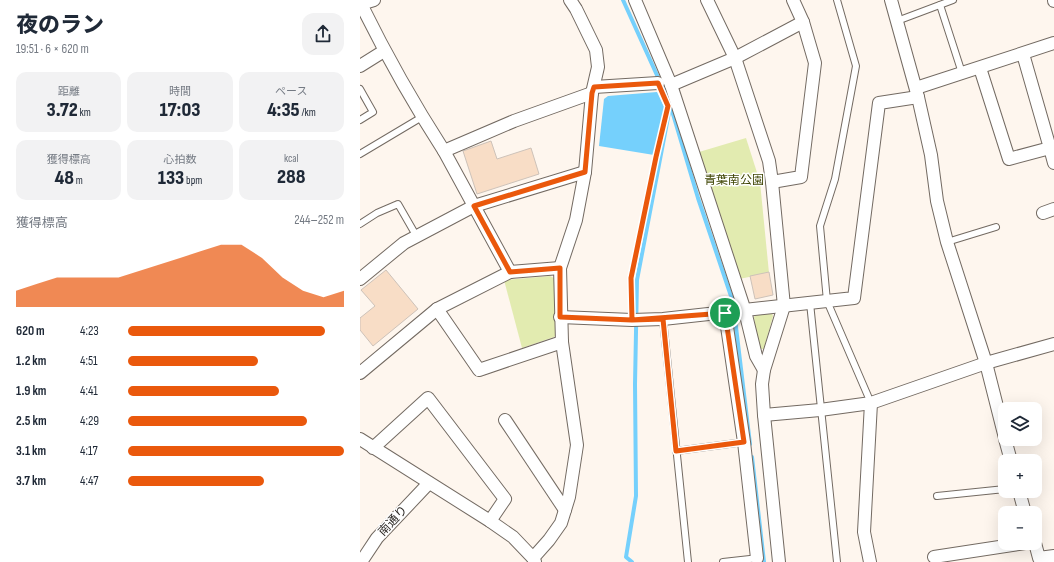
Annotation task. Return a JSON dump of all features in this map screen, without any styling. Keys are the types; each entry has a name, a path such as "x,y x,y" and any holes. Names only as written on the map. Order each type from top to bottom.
{"street":[{"path":"374,0 360,4 384,51 422,117 444,151 510,272"},
{"path":"360,440 490,521 513,537 534,560 560,523 569,497 577,445 562,342 560,317 560,268 576,220 585,172 593,90 598,67 596,50 570,0"},
{"path":"635,0 671,85 735,312 764,370"},
{"path":"707,0 734,58 769,161 772,182 784,306 764,370 762,384 769,558"},
{"path":"772,182 801,177 815,63 803,22 793,0"},
{"path":"891,0 917,93 931,155 937,201 947,242 986,363 998,410"},
{"path":"671,85 734,58 803,22"},
{"path":"560,317 632,320 663,319 854,298 879,103 917,93 962,73 1054,44"},
{"path":"360,66 384,51"},
{"path":"1023,54 1054,163"},
{"path":"980,68 1009,159 1050,148"},
{"path":"444,151 514,121 593,90 658,83"},
{"path":"362,274 404,244 474,206 585,172"},
{"path":"360,373 436,309 510,272 560,268"},
{"path":"436,309 479,370 562,342"},
{"path":"735,312 744,442 769,558"},
{"path":"764,415 820,410 871,403 986,363 1054,344"},
{"path":"373,448 428,398 505,499 490,521"},
{"path":"870,562 864,532 871,403"},
{"path":"505,420 565,510"},
{"name":"南通り","path":"361,562 377,538 429,483"},
{"path":"934,557 998,547"},
{"path":"1036,550 1039,558 1054,556"}],"lane":[{"path":"837,0 856,66 835,179 820,226 827,302 871,403"},
{"path":"897,21 953,0"},
{"path":"940,5 962,73"},
{"path":"360,89 373,112 360,120"},
{"path":"360,154 422,117"},
{"path":"360,224 377,213 398,204 417,237"},
{"path":"947,242 996,227"},
{"path":"810,303 837,562"},
{"path":"663,319 688,562"},
{"path":"676,451 744,442"},
{"path":"937,496 998,490"},
{"path":"723,562 769,558"}],"path":[{"path":"632,320 631,278 668,106"}],"green space":[{"name":"青葉南公園","path":"746,138 760,182 769,273 739,279 699,152"},
{"path":"550,276 554,278 557,334 554,337 522,348 504,280"},
{"path":"771,311 773,316 764,349 757,349 754,317 757,312"}],"water":[{"path":"657,92 665,109 654,155 599,146 604,99 608,96"}],"building":[{"path":"491,141 497,159 531,148 539,174 477,194 463,151"},
{"path":"386,270 418,309 373,346 360,330 360,318 375,306 361,290"},
{"path":"769,272 773,295 755,299 750,276"}],"waterway":[{"path":"623,0 670,104 698,198 733,302 750,444"},
{"path":"632,562 626,557 636,496 635,384 637,280 670,107"},
{"path":"752,457 764,562"}],"route":[{"path":"725,313 663,319 632,320 560,317 560,268 510,272 474,206 585,172 592,93 594,87 658,83 668,106 631,278 632,320 663,319 676,451 744,442 725,313"}]}
